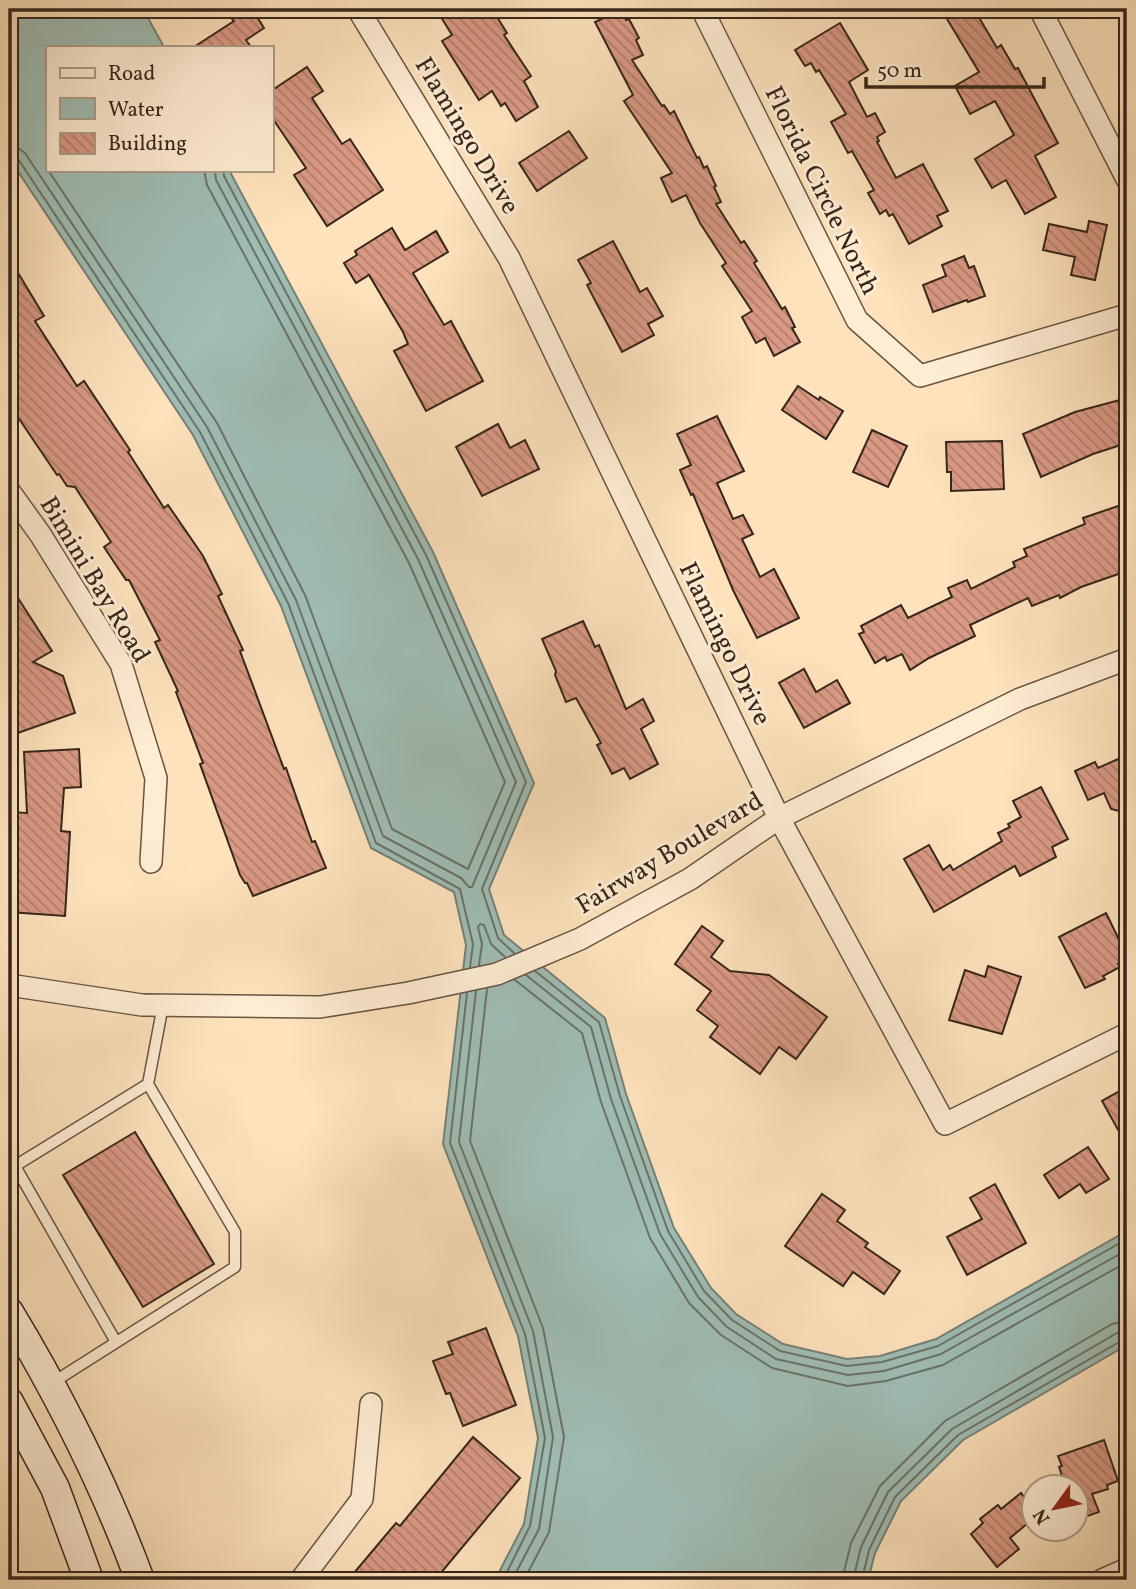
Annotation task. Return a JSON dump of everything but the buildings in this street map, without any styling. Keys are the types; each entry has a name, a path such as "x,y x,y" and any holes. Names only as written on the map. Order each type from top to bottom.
{"main road":[{"path":"9,1312 52,1383 118,1522 140,1580"},
{"path":"9,1402 55,1488 89,1580"}],"street":[{"name":"Flamingo Drive","path":"358,9 509,258 779,818 944,1124 1127,1034"},
{"name":"Florida Circle North","path":"702,9 857,320 920,376 1127,314"},
{"path":"1040,9 1127,179"},
{"name":"Bimini Bay Road","path":"9,491 40,534 121,664 156,778 151,862"},
{"name":"Fairway Boulevard","path":"9,985 142,1005 320,1007 408,993 497,974 580,939 690,879 779,818 1020,699 1127,659"},
{"path":"301,1580 362,1499 371,1405"},
{"path":"1102,1580 1127,1569"}],"lane":[{"path":"52,1383 235,1267 234,1232 148,1084 163,1005"},
{"path":"117,1342 15,1166 148,1084"}],"water":[{"path":"9,9 143,9 163,46 46,46 46,172 230,172 433,552 534,783 489,889 504,935 605,1018 626,1094 674,1228 711,1288 736,1314 783,1344 847,1359 880,1356 936,1339 1127,1231 1127,1345 963,1440 901,1501 875,1553 868,1580 495,1580 524,1524 538,1438 518,1336 443,1144 466,945 454,892 371,848 281,606 193,435 9,158"}]}
